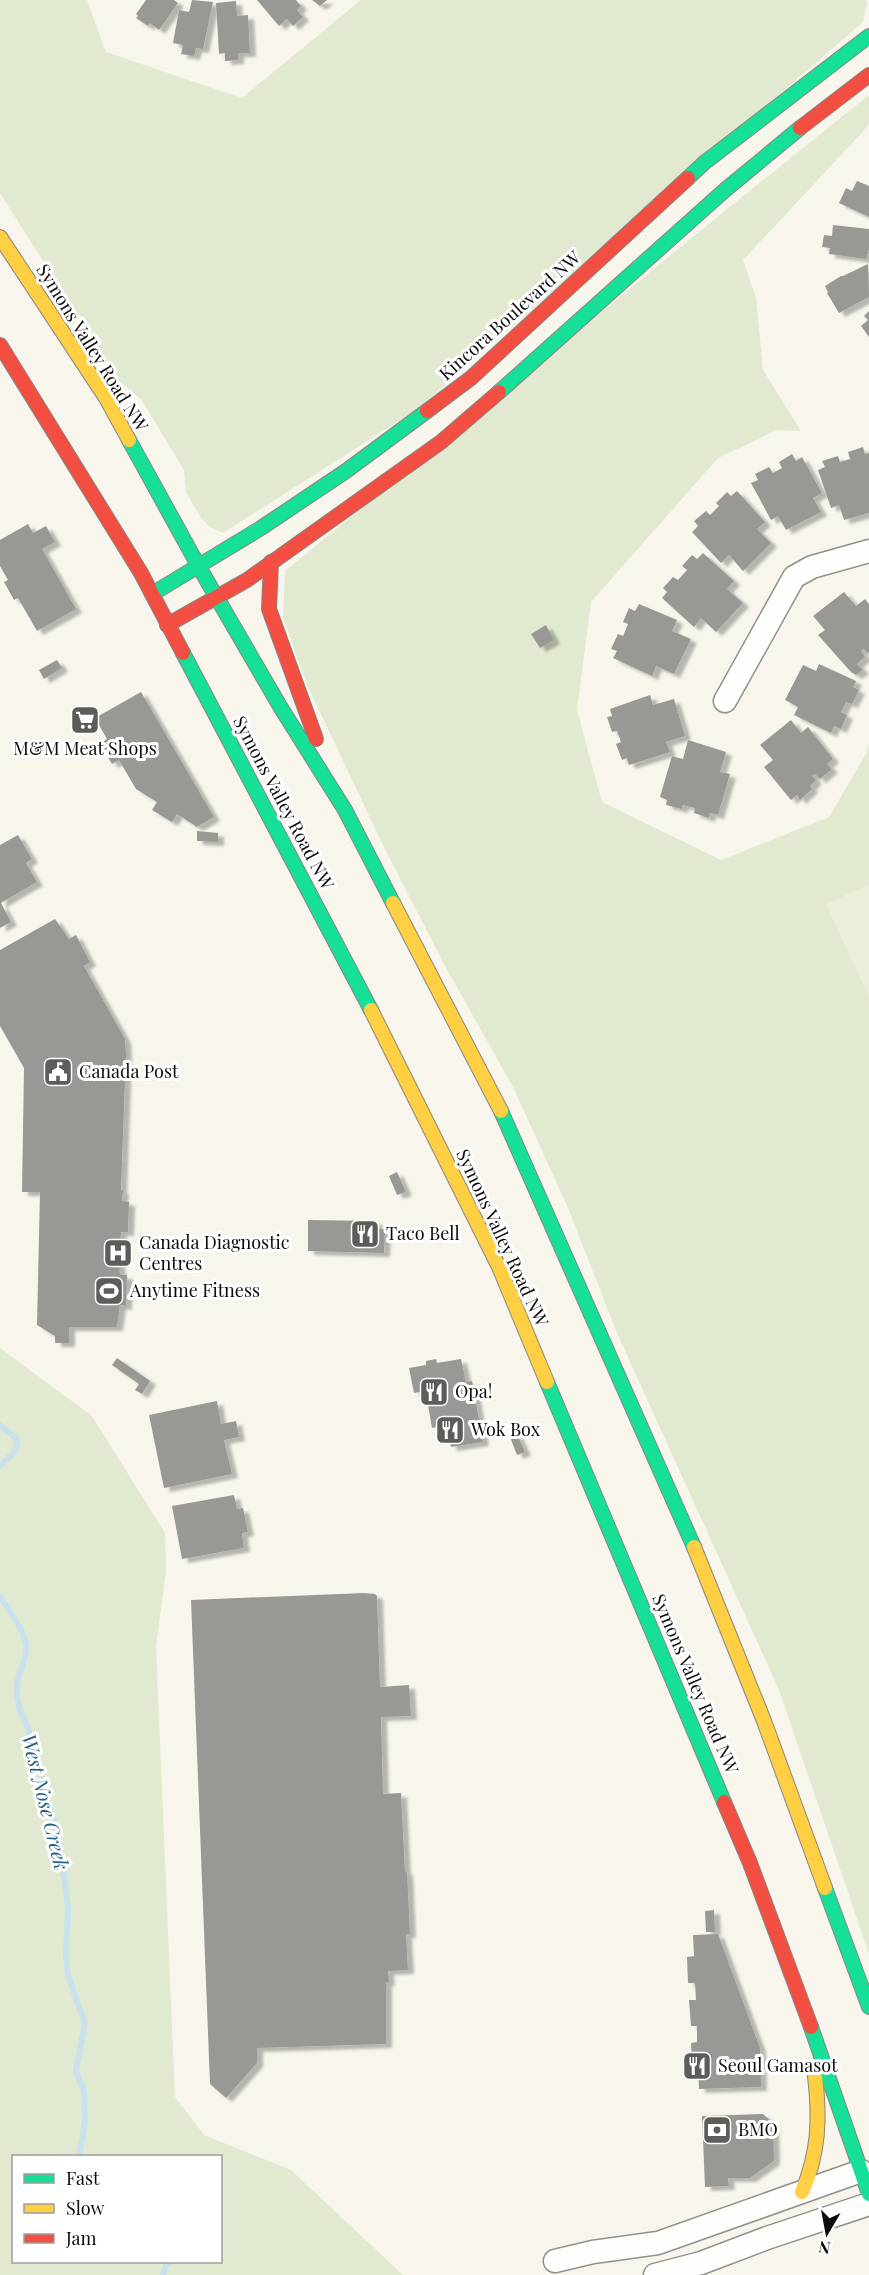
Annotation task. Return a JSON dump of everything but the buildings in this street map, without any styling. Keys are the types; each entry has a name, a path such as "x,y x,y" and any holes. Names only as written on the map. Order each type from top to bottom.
{"main road":[{"name":"Kincora Boulevard NW","path":"152,594 199,567 346,471 471,378 704,163 869,36"},
{"path":"167,624 247,580 441,442 554,346 691,219 757,162 818,112 869,75"},
{"name":"Symons Valley Road NW","path":"0,237 106,398 199,567 281,708 345,810 504,1117 669,1488 764,1721 869,2007"},
{"name":"Symons Valley Road NW","path":"0,345 152,594 342,951 499,1267 745,1852 865,2170 869,2194"},
{"path":"271,562 269,609 345,810"},
{"path":"802,2192 812,2172 818,2151 819,2109 805,2009"}],"street":[{"path":"725,701 794,577 812,567 869,551"},
{"path":"555,2261 593,2252 658,2243 865,2170"},
{"path":"655,2275 701,2263 766,2238 869,2204"}],"green space":[{"path":"0,0 87,0 106,52 242,98 361,0 866,0 867,3 863,22 416,410 223,533 210,527 201,518 186,492 184,470 141,399 119,381 0,193"},
{"path":"869,95 869,125 743,260 756,298 763,370 801,431 777,430 718,458 591,602 577,710 602,802 721,860 829,817 867,752 869,743 869,1954 779,1690 617,1333 568,1208 513,1087 445,966 383,845 308,687 283,618 285,571"},
{"path":"869,885 869,997 826,904"},
{"path":"0,1348 92,1416 165,1533 166,1571 156,1647 175,2097 204,2135 291,2170 403,2275 0,2275"}],"waterway":[{"name":"West Nose Creek","path":"0,1425 17,1439 15,1451 0,1466"},
{"name":"West Nose Creek","path":"0,1596 19,1625 26,1645 18,1679 18,1699 59,1840 68,1906 66,1956 68,1976 85,2023 76,2071 84,2091 85,2122 79,2155"},
{"name":"West Nose Creek","path":"163,2275 169,2263"}],"traffic: fast":[{"path":"688,178 704,163 869,36"},
{"path":"499,392 725,190 800,128"},
{"path":"152,594 261,528 346,471 427,411"},
{"path":"129,440 281,708 345,810 393,903"},
{"path":"183,653 371,1010"},
{"path":"501,1111 694,1547"},
{"path":"547,1382 724,1802"},
{"path":"825,1888 869,2007"},
{"path":"811,2027 869,2194"}],"traffic: slow":[{"path":"0,237 106,398 129,440"},
{"path":"393,903 501,1111"},
{"path":"371,1010 499,1267 547,1382"},
{"path":"694,1547 764,1721 825,1888"},
{"path":"802,2192 812,2163 817,2135 815,2076"}],"traffic: jam":[{"path":"800,128 869,75"},
{"path":"427,411 471,378 688,178"},
{"path":"0,345 141,573 183,653"},
{"path":"167,625 247,580 441,442 499,392"},
{"path":"271,562 269,609 316,739"},
{"path":"724,1802 750,1863 811,2027"}],"place":[{"name":"M&M Meat Shops","path":"85,720"},
{"name":"Canada Post","path":"58,1072"},
{"name":"Taco Bell","path":"365,1234"},
{"name":"Canada Diagnostic Centres","path":"118,1253"},
{"name":"Anytime Fitness","path":"109,1291"},
{"name":"Opa!","path":"434,1392"},
{"name":"Wok Box","path":"450,1430"},
{"name":"Seoul Gamasot","path":"697,2066"},
{"name":"BMO","path":"717,2130"}]}
